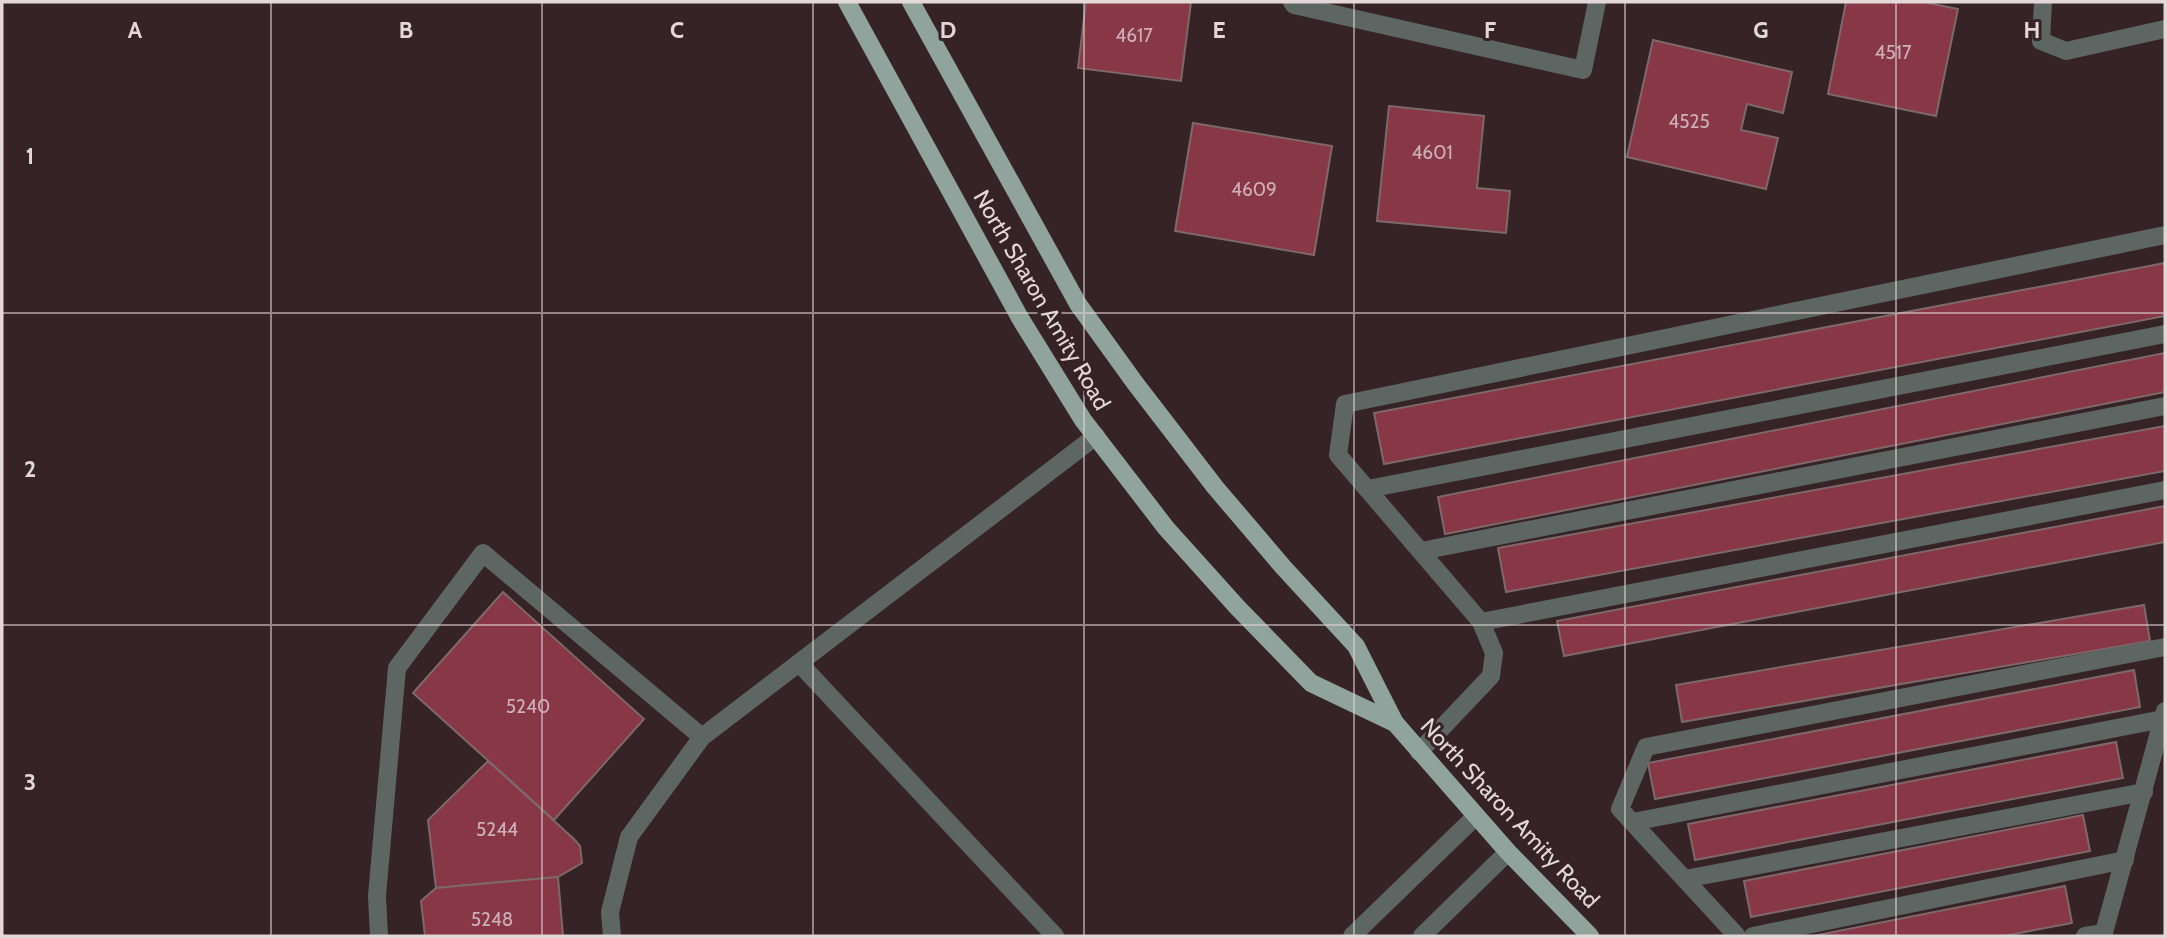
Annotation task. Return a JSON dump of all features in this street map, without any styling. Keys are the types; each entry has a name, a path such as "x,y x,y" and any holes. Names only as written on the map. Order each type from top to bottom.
{"main road":[{"name":"North Sharon Amity Road","path":"848,2 1020,318 1083,420 1166,528 1311,683 1395,723"},
{"name":"North Sharon Amity Road","path":"911,2 1078,304 1135,383 1215,487 1284,568 1356,646 1395,723 1508,852 1590,936"}],"street":[{"path":"1293,2 1294,5 1583,70 1597,2"},
{"path":"2043,2 2040,41 2066,51 2165,29"},
{"path":"1419,752 1491,676 1494,653 1481,622 1338,455 1345,404 2165,235"},
{"path":"1368,489 2165,334"},
{"path":"1422,551 2165,406"},
{"path":"612,936 611,912 629,837 702,737 1096,436"},
{"path":"1481,622 2165,490"},
{"path":"379,936 377,896 397,668 483,553 702,737"},
{"path":"1737,936 1620,809 1646,747 2165,646"},
{"path":"799,663 1055,936"},
{"path":"1633,822 2164,715 2103,934 2085,936"},
{"path":"1685,879 2144,792"},
{"path":"1352,936 1476,816"},
{"path":"1422,936 1508,852"},
{"path":"1753,936 2125,860"}],"building":[{"path":"1086,2 1191,2 1181,81 1078,68"},
{"path":"1846,2 1923,2 1958,9 1936,116 1828,94"},
{"path":"1653,40 1792,72 1783,113 1747,104 1741,130 1778,138 1766,189 1627,157"},
{"path":"1389,106 1484,116 1477,188 1510,191 1506,233 1377,221"},
{"path":"1193,123 1332,146 1314,255 1175,231"},
{"path":"2165,263 2165,316 1384,464 1374,413"},
{"path":"2165,353 2165,392 1445,534 1438,497"},
{"path":"2165,426 2165,471 1506,592 1498,548"},
{"path":"2165,506 2165,542 1564,656 1557,621"},
{"path":"503,592 644,719 554,820 413,693"},
{"path":"2144,605 2150,641 1682,722 1676,685"},
{"path":"2134,670 2140,707 1655,799 1648,763"},
{"path":"2116,742 2123,778 1695,860 1688,824"},
{"path":"488,761 574,839 580,846 582,863 558,877 436,888 428,820"},
{"path":"2083,815 2090,851 1751,917 1744,881"},
{"path":"558,877 563,936 425,936 421,901 436,888"},
{"path":"2065,886 2072,923 2003,936 1813,936"}]}
